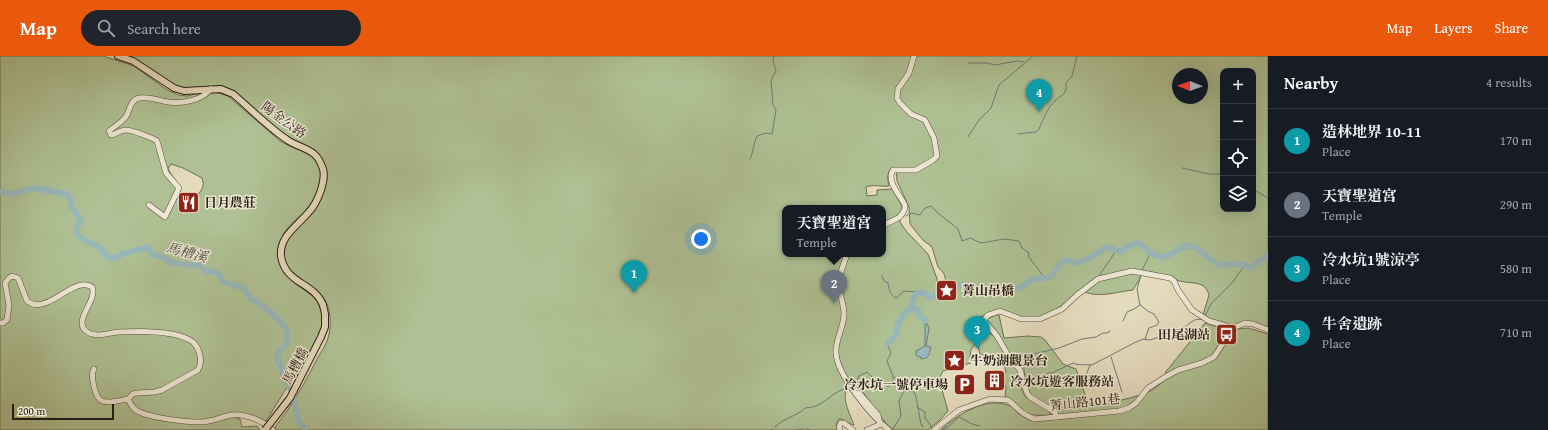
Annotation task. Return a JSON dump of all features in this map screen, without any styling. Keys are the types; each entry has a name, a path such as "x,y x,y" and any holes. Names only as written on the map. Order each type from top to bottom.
{"main road":[{"name":"陽金公路","path":"118,56 134,61 174,88 184,91 221,88 233,94 289,141 313,153 320,161 324,172 324,180 318,199 308,213 286,236 281,248 281,254 283,265 290,275 314,292 323,305"},
{"name":"馬槽橋","path":"265,430 290,398 321,338 325,326 323,305"}],"street":[{"path":"886,224 901,216 905,210 905,205 892,181 891,174 893,170 916,170 937,156 934,138 925,120 911,114 897,98 898,90 909,73 914,56"},
{"path":"149,206 164,217 179,188 166,172 157,141 148,136 140,135 128,130 111,135 109,131 120,124 127,115 130,105 138,98 155,98 169,102 181,103 195,100 208,93 211,89"},
{"path":"846,257 839,284 844,316 836,352 843,374 881,424 889,430"},
{"path":"1056,417 1055,412 1030,397 1027,393 1020,370 1008,355 997,336 984,320 988,315 1000,311 1021,319 1040,319 1062,309 1098,279 1132,271 1170,278 1174,281 1178,290 1192,310 1209,321 1233,328 1245,323 1253,324 1268,330"},
{"path":"0,323 7,320 9,314 5,283 9,278 15,276 18,278 27,301 33,304 46,303 84,284 92,287 94,294 83,317 83,327 89,333 99,335 117,332 173,334 196,344 200,357 200,367 195,373 162,390 136,393 128,399 108,402 99,398 92,381 92,373 94,369"},
{"name":"菁山路101巷","path":"934,430 955,411 990,399 1008,400 1023,414 1036,419 1119,411 1129,408 1136,403 1148,388 1167,376 1214,357 1233,328"},
{"path":"857,392 857,390 878,415 881,424"},
{"path":"128,399 137,411 162,418 202,422 232,415 241,415 262,422 273,430"},
{"path":"840,430 839,427 841,422 853,430"},
{"path":"867,430 881,424"}],"green space":[{"path":"0,56 103,56 134,66 167,90 179,95 187,96 199,93 214,92 228,96 280,141 307,153 315,159 320,165 322,172 320,187 308,208 284,233 281,244 281,261 285,273 289,278 317,301 322,315 321,330 313,348 266,421 235,416 236,418 240,419 242,427 257,426 260,430 0,430","holes":["171,164 183,168 202,178 202,188 196,196 180,194 178,183 168,168"]},
{"path":"124,56 1268,56 1268,327 1247,321 1232,326 1230,324 1208,319 1203,315 1209,295 1207,289 1203,286 1197,283 1182,282 1143,271 1133,290 1093,294 1080,290 1068,301 1046,315 1030,319 1021,318 1004,310 980,317 982,325 994,336 1017,369 1022,391 1026,397 1047,409 1051,415 1034,415 1023,412 1005,396 1006,388 1004,373 1006,372 1004,365 999,365 998,363 994,365 990,359 980,354 977,343 971,349 971,363 943,371 939,379 948,411 928,430 894,430 887,425 859,387 852,386 845,393 845,397 854,425 839,419 836,424 837,430 276,430 275,427 293,402 325,346 329,333 330,317 326,301 317,291 291,271 286,265 284,257 284,247 290,234 321,196 323,184 322,159 296,143 218,86 189,89 175,87","holes":["896,167 897,181 909,207 910,224 923,240 932,247 938,267 944,274 946,285 943,287 940,287 928,254 906,231 900,222 902,206 892,189 877,190 877,195 867,196 866,187 889,186 888,174 890,170"]},
{"path":"999,315 1004,338 1028,336 1041,337 1045,340 1063,364 1076,369 1088,403 1093,404 1101,404 1130,398 1156,388 1165,380 1166,371 1205,323 1228,330 1248,328 1268,334 1268,430 941,430 963,413 980,405 990,403 999,403 1013,407 1019,414 1028,418 1043,420 1058,419 1054,409 1051,406 1039,401 1031,395 1026,384 1023,364 1011,355 988,323 987,319"}],"water":[{"path":"925,320 929,328 926,346 931,347 928,356 921,359 921,357 916,355 916,351 925,346"}],"waterway":[{"path":"750,159 757,136 766,133 772,134 776,110 773,105 771,80 776,71 773,61 774,56"},
{"path":"968,137 979,120 991,108 999,85 1033,56"},
{"path":"1027,133 1036,132 1039,129 1050,107 1064,94 1066,90 1066,83 1072,76 1077,56"},
{"path":"969,63 987,63 995,65 1017,61 1024,62"},
{"path":"1018,134 1026,133"},
{"path":"1182,168 1209,174 1220,174"},
{"name":"馬槽溪","path":"0,192 13,194 33,188 67,194 70,197 70,204 81,221 77,228 77,233 83,239 104,251 108,258 115,258 122,254 147,247 153,255 160,256 175,263 200,265 205,271 218,274 223,282 243,288 251,299 271,312 286,328 288,337 285,346 279,351 277,360 292,391 299,422 305,430"},
{"path":"1256,191 1268,198"},
{"path":"906,216 911,213 920,215 925,208 931,206 958,229 962,241 970,238 981,243 1004,239 1019,241 1022,248 1029,253 1028,256 1045,278"},
{"path":"925,320 919,315 918,310 912,307 912,303 918,292 932,297 937,293 946,292 952,288 964,284 984,291 1000,292 1015,289 1022,287 1031,280 1050,277 1060,263 1068,260 1076,263 1080,262 1106,247 1120,252 1129,246 1139,243 1152,253 1162,257 1167,256 1183,247 1192,246 1218,264 1240,264 1252,268 1259,260 1266,258 1268,254"},
{"path":"1099,276 1116,251"},
{"path":"1142,270 1151,252"},
{"path":"1205,316 1211,304 1232,283 1244,266"},
{"path":"1141,275 1137,289 1140,305 1149,312"},
{"path":"882,276 884,281 888,283 891,294 896,298 904,291 918,292"},
{"path":"1123,321 1127,312 1140,305"},
{"path":"888,343 894,338 898,324 902,317 912,307"},
{"path":"1145,339 1149,328 1157,325 1159,322 1154,314 1150,312"},
{"path":"1025,379 1038,376 1043,377 1048,373 1052,373 1073,363 1080,365 1092,365 1143,339 1150,340 1163,336 1167,331 1171,331 1176,328 1184,328 1192,321 1202,319"},
{"path":"1015,358 1059,348 1082,339 1096,337 1110,331"},
{"path":"851,382 856,383 859,376 867,372 876,381 882,379 888,387 893,383 893,376 887,361 891,353 888,343"},
{"path":"1111,357 1122,392"},
{"path":"1081,388 1090,365"},
{"path":"894,377 905,383 909,391 914,392 923,427"},
{"path":"775,427 782,421 805,408 817,406 844,389 847,385"},
{"path":"893,429 901,416 899,401 905,389 894,385"},
{"path":"917,407 925,412 925,418 932,428"},
{"path":"941,430 948,427 959,417 972,424 980,426"}],"place":[{"name":"牛舍遺跡","path":"1039,112"},
{"name":"日月農莊","path":"188,202"},
{"name":"菁山吊橋","path":"947,290"},
{"name":"造林地界 10-11","path":"634,293"},
{"name":"天寶聖道宮","path":"834,303"},
{"name":"田尾湖站","path":"1226,334"},
{"name":"冷水坑1號涼亭","path":"977,349"},
{"name":"牛奶湖觀景台","path":"954,360"},
{"name":"冷水坑遊客服務站","path":"995,381"},
{"name":"冷水坑一號停車場","path":"964,384"}]}
